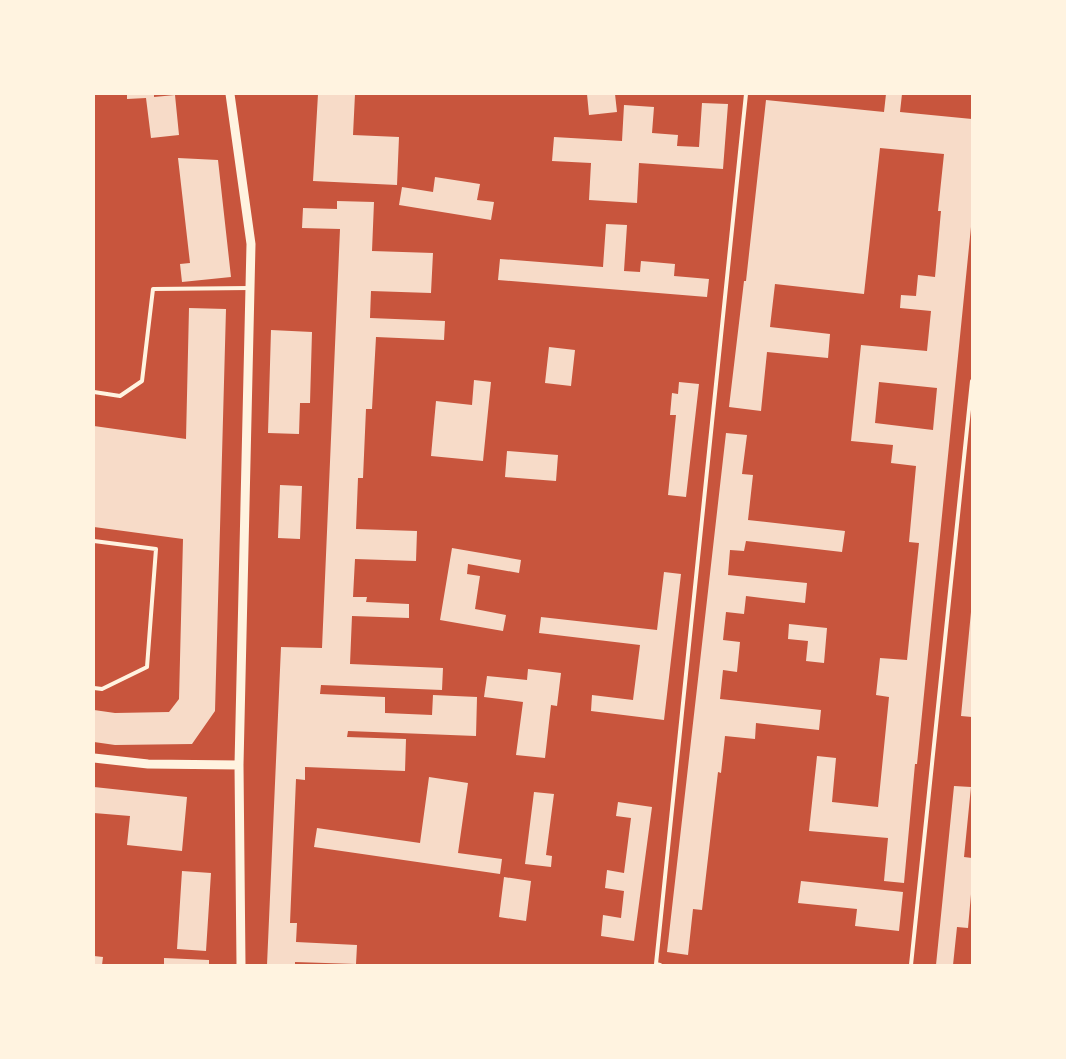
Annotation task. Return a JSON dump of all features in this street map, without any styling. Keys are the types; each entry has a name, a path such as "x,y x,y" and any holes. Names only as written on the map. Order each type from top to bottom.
{"street":[{"path":"230,94 251,244 239,765 241,965"},
{"path":"94,758 148,764 239,765"}],"lane":[{"path":"660,965 656,964 746,94"},
{"path":"94,392 120,396 142,381 153,289 250,288"},
{"path":"911,965 972,381"},
{"path":"94,541 156,549 147,667 102,689 94,688"}],"building":[{"path":"127,94 154,94 154,97 175,95 179,135 151,138 146,98 127,99"},
{"path":"318,94 355,94 353,135 399,137 397,185 313,181"},
{"path":"587,94 615,94 617,112 589,115"},
{"path":"886,94 902,94 900,112 972,119 972,217 904,883 884,881 888,838 809,831 817,756 836,758 832,802 878,807 889,697 876,695 880,658 907,660 919,543 909,542 916,466 891,463 893,445 851,441 861,345 927,351 931,311 900,308 901,295 916,296 918,275 935,277 941,211 938,211 944,154 880,148 864,294 775,284 770,327 830,334 828,358 767,352 761,411 729,407 744,281 746,281 766,100 884,112","holes":["879,382 937,388 933,430 875,423"]},
{"path":"702,103 728,104 723,169 639,163 637,203 589,200 591,163 552,161 554,137 622,141 624,105 654,107 652,133 678,135 677,146 699,147"},
{"path":"178,158 218,160 231,277 182,282 180,264 190,263"},
{"path":"435,177 480,184 477,200 494,202 491,220 399,205 402,187 433,192"},
{"path":"337,201 374,202 372,251 433,253 431,293 371,291 370,318 445,321 444,340 376,337 372,409 366,409 363,478 358,478 356,529 417,531 416,561 355,559 353,597 367,597 366,602 409,604 409,618 352,616 350,664 443,668 442,690 321,685 320,694 385,697 385,713 432,715 433,695 477,697 476,736 348,731 347,737 406,739 405,771 305,767 305,780 296,779 290,923 297,923 296,942 357,945 356,964 295,962 295,965 267,965 281,647 322,648 340,229 302,228 303,208 337,209"},
{"path":"606,224 627,225 624,271 640,272 641,261 675,264 674,276 709,279 707,297 498,280 500,259 603,267"},
{"path":"189,308 226,309 215,711 192,744 115,745 94,742 94,710 115,713 169,712 179,699 183,539 94,527 94,426 186,439"},
{"path":"271,330 312,332 310,403 300,403 299,434 268,433"},
{"path":"549,347 575,350 571,386 545,383"},
{"path":"474,380 491,382 483,461 431,456 436,401 472,405"},
{"path":"679,382 699,384 686,497 668,495 676,415 670,415 672,393 678,394"},
{"path":"726,433 747,435 742,474 753,475 748,520 845,531 842,552 746,541 744,551 730,550 728,575 807,583 805,603 746,596 744,614 726,612 723,640 740,642 737,672 723,670 720,699 821,710 819,730 756,723 755,739 725,736 721,773 718,772 702,910 693,909 688,955 667,952"},
{"path":"507,451 558,455 556,481 505,477"},
{"path":"280,485 302,486 300,539 278,538"},
{"path":"452,548 521,560 519,573 468,564 467,574 480,576 475,609 506,615 503,631 440,620"},
{"path":"664,572 681,574 664,720 591,711 592,695 633,700 640,645 539,633 541,617 657,630"},
{"path":"972,612 972,717 961,716"},
{"path":"789,624 827,628 824,663 806,661 808,641 788,639"},
{"path":"528,669 561,673 557,706 551,705 545,758 516,755 523,702 484,697 487,676 527,680"},
{"path":"429,777 468,783 458,853 502,859 500,874 314,847 317,828 420,843"},
{"path":"954,786 971,787 964,857 972,858 968,928 957,927 953,965 936,965"},
{"path":"94,787 187,797 182,851 127,845 130,816 94,813"},
{"path":"534,792 554,794 546,855 552,856 551,867 525,864"},
{"path":"618,802 652,807 634,941 601,936 603,915 621,918 624,891 605,888 607,870 624,873 631,818 616,816"},
{"path":"182,871 211,873 206,951 177,949"},
{"path":"504,877 531,881 526,921 499,917"},
{"path":"801,881 903,892 899,931 855,926 857,909 798,903"},
{"path":"94,956 103,957 102,965 94,965"},
{"path":"164,958 209,960 209,965 164,965"}]}
